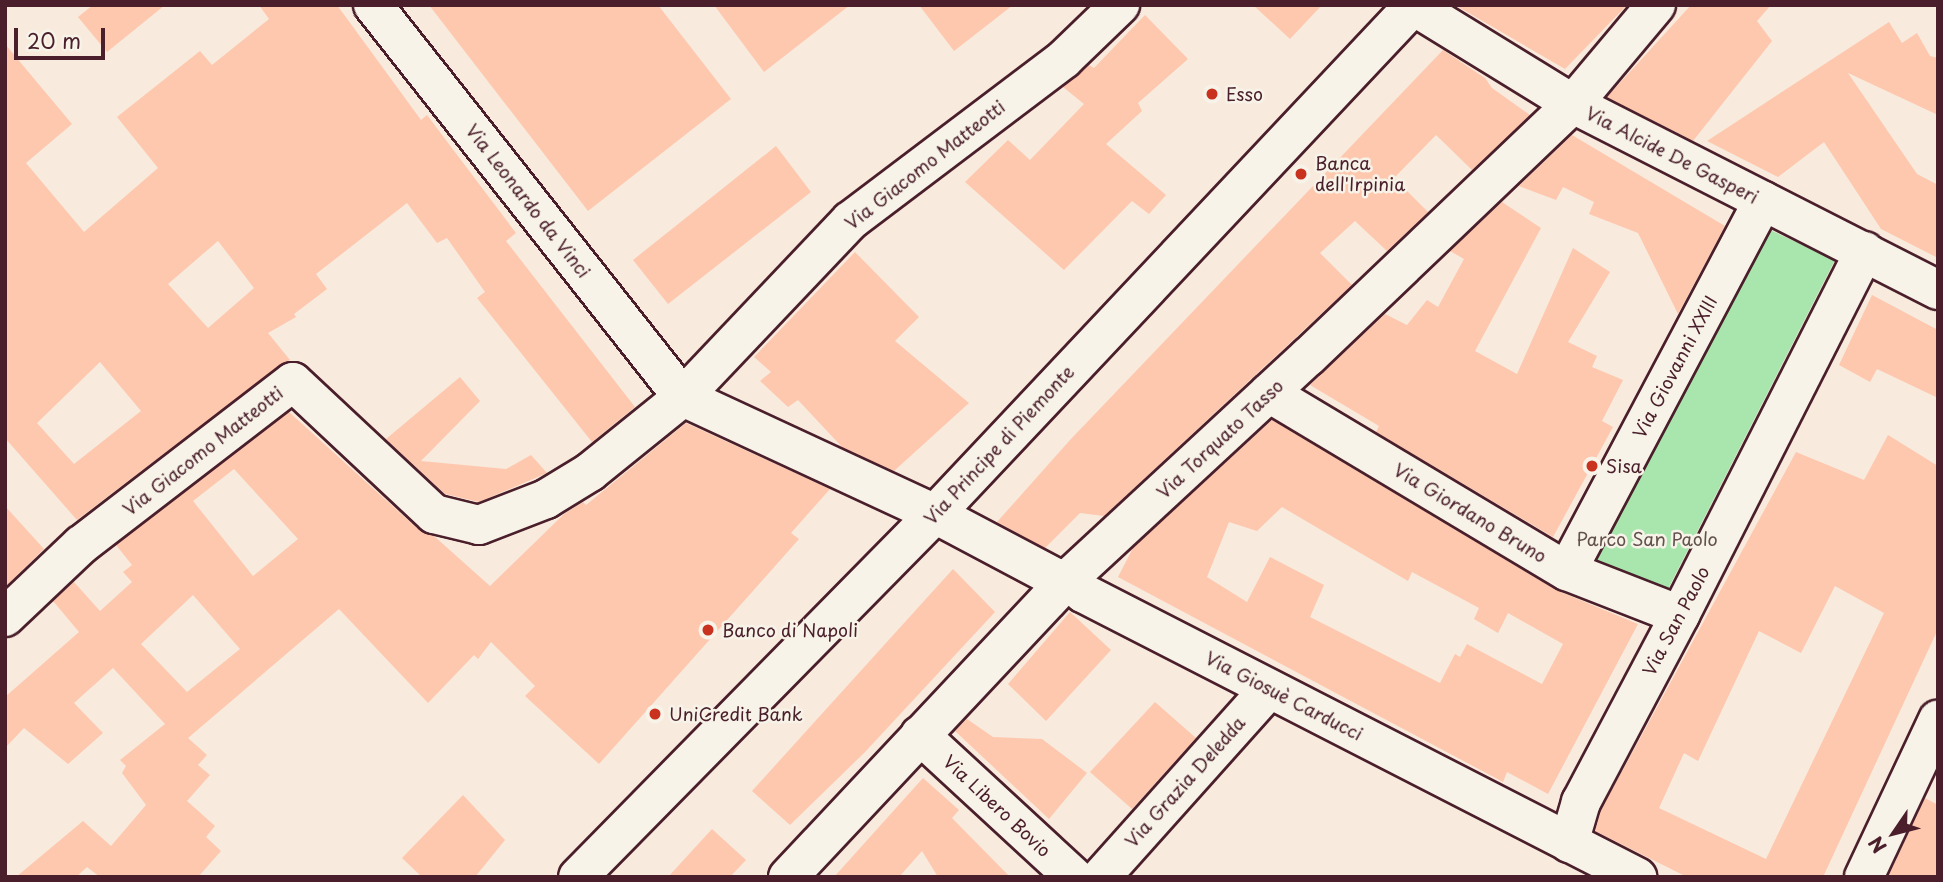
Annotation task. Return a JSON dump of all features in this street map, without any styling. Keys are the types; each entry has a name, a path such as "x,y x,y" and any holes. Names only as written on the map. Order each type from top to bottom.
{"street":[{"name":"Via Leonardo da Vinci","path":"373,5 683,397"},
{"name":"Via Giacomo Matteotti","path":"5,617 81,545 293,382 434,514 479,525 546,499 590,472 683,397 849,221 1064,59 1120,5"},
{"name":"Via Alcide De Gasperi","path":"1413,5 1573,104 1938,290"},
{"name":"Via Principe di Piemonte","path":"578,877 935,514 1413,5"},
{"name":"Via Torquato Tasso","path":"788,877 1068,579 1269,393 1573,104 1656,5"},
{"name":"Via Giovanni XXIII","path":"1567,571 1762,201"},
{"name":"Via San Paolo","path":"1576,858 1581,802 1681,614 1865,251"},
{"name":"Via Giordano Bruno","path":"1269,393 1567,571 1681,614"},
{"path":"683,397 935,514"},
{"name":"Via Giosuè Carducci","path":"935,514 1056,578 1068,579 1083,593 1269,689 1576,858 1637,877"},
{"name":"Via Grazia Deledda","path":"1101,877 1269,689"},
{"path":"1864,877 1925,786 1938,720"},
{"name":"Via Libero Bovio","path":"920,736 1074,877"}],"green space":[{"name":"Parco San Paolo","path":"1768,229 1835,260 1663,599 1587,562"}],"building":[{"path":"93,5 165,5 107,52 78,17"},
{"path":"259,5 337,5 421,120 427,115 516,233 506,241 635,407 592,442 477,298 485,292 447,238 437,243 407,203 316,274 327,289 294,314 296,317 268,333 290,360 77,520 5,438 5,44 72,124 26,163 84,232 158,168 117,117 200,51 212,65 269,19","holes":["218,241 254,288 208,328 168,284","100,362 141,411 74,464 37,423"]},
{"path":"429,5 658,5 731,99 588,211"},
{"path":"714,5 850,5 764,72"},
{"path":"919,5 1013,5 954,51"},
{"path":"1253,5 1322,5 1290,39"},
{"path":"1455,5 1627,5 1565,69"},
{"path":"1691,5 1771,5 1757,21 1772,41 1693,141 1607,97"},
{"path":"1145,15 1188,59 1138,103 1142,111 1106,144 1166,195 1149,214 1132,201 1064,270 965,182 1008,140 1030,160 1084,104 1063,87 1089,65 1094,68"},
{"path":"1889,22 1902,43 1917,33 1930,56 1938,58 1938,115 1848,73 1917,174 1938,185 1938,258 1881,229 1824,142 1778,177 1707,141"},
{"path":"1443,50 1485,78 1492,88 1530,115 1472,170 1436,135 1394,178 1428,212 1387,251 1355,221 1320,253 1352,285 1104,516 1080,513 1045,548 997,522 1070,440"},
{"path":"1572,135 1725,226 1678,314 1638,233 1589,214 1594,202 1563,187 1556,200 1519,186"},
{"path":"776,146 811,192 668,304 633,260"},
{"path":"1502,202 1541,228 1475,351 1517,374 1573,248 1610,272 1568,342 1597,356 1592,367 1623,380 1602,421 1613,427 1553,537 1376,432 1379,426 1310,385 1385,314 1407,325 1427,300 1438,307 1464,259 1450,251"},
{"path":"855,252 919,317 895,341 969,403 894,471 842,447 798,400 788,407 760,381 771,372 754,357"},
{"path":"1872,295 1938,330 1938,398 1877,369 1870,382 1839,365"},
{"path":"460,377 480,401 421,461 506,469 531,455 547,473 479,502 445,494 386,439"},
{"path":"289,412 419,530 434,536 490,586 564,514 583,502 586,505 686,423 830,489 791,533 799,539 599,764 525,696 535,686 491,642 478,659 474,655 428,703 339,609 188,738 207,755 198,765 210,775 187,801 215,826 206,837 221,851 198,877 100,877 87,867 76,877 16,877 83,821 111,846 146,805 122,773 126,766 120,760 165,724 113,668 74,703 103,733 68,764 24,728 5,748 5,697 79,632 53,601 74,582 100,611 132,582 123,572 132,565 116,545","holes":["234,469 298,539 253,576 193,501","193,595 240,649 187,692 141,644"]},
{"path":"1272,420 1556,590 1638,624 1548,794 1507,772 1503,782 1118,577 1133,548","holes":["1282,507 1408,581 1412,572 1479,608 1474,619 1498,633 1508,613 1563,644 1542,684 1467,644 1460,657 1455,654 1440,683 1310,617 1324,585 1270,557 1247,602 1207,577 1229,522 1257,531"]},
{"path":"1888,435 1938,466 1938,629 1823,877 1687,877 1595,831 1601,810 1796,452 1864,480","holes":["1835,586 1884,613 1766,859 1659,808 1684,753 1698,761 1759,631 1801,653"]},
{"path":"5,506 44,549 5,587"},
{"path":"953,569 995,612 865,752 790,825 752,791"},
{"path":"1070,612 1111,650 1046,721 1008,684"},
{"path":"1155,702 1196,738 1132,809 1090,772"},
{"path":"967,719 993,737 1042,739 1087,773 1049,819 955,731"},
{"path":"923,778 959,810 952,818 1010,877 938,877 922,851 899,877 834,877"},
{"path":"463,795 505,840 475,877 422,877 402,858"},
{"path":"1925,798 1938,805 1938,877 1888,877"},
{"path":"712,829 746,860 730,877 668,877"}],"place":[{"name":"Esso","path":"1212,94"},
{"name":"Banca dell'Irpinia","path":"1301,174"},
{"name":"Sisa","path":"1592,466"},
{"name":"Banco di Napoli","path":"708,630"},
{"name":"UniCredit Bank","path":"655,714"}]}
